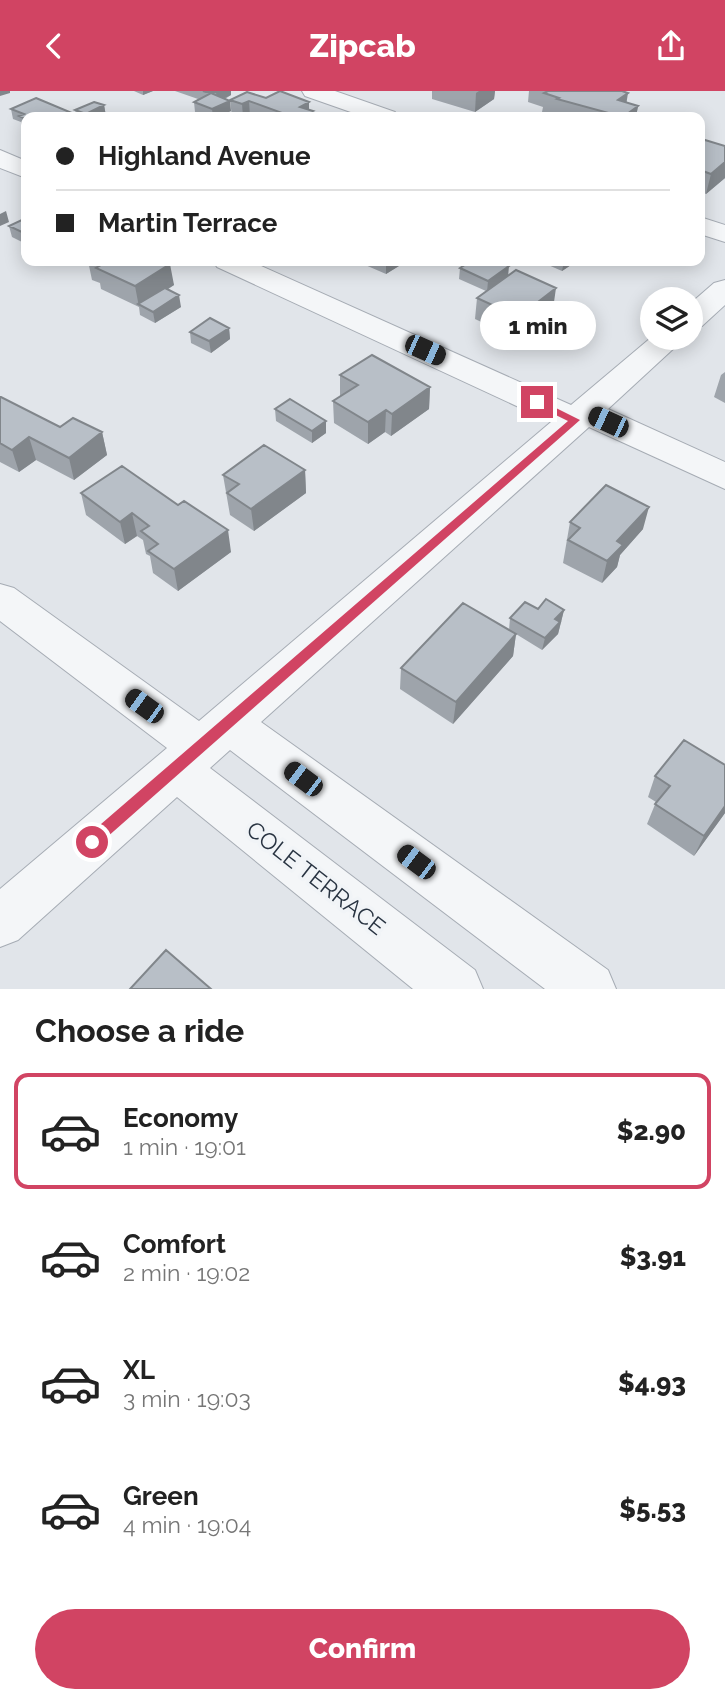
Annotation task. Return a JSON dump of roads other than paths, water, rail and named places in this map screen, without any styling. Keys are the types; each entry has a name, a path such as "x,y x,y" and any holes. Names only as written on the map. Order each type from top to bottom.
{"street":[{"path":"313,91 373,112"},
{"path":"0,158 21,168"},
{"path":"705,227 725,234"},
{"path":"238,266 725,477"},
{"path":"703,308 725,289"},
{"path":"0,922 655,350"},
{"name":"COLE TERRACE","path":"0,599 201,746 589,989"},
{"name":"COLE TERRACE","path":"201,746 456,989"}]}
